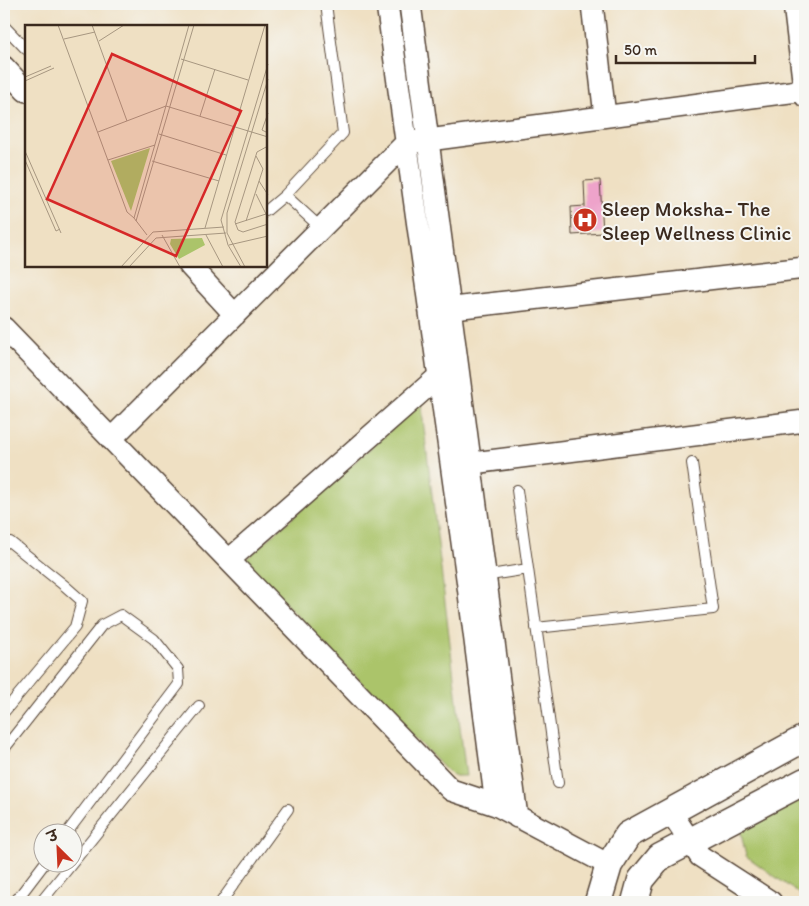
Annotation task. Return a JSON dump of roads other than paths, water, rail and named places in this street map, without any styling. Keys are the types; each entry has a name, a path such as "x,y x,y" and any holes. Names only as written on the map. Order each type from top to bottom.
{"street":[{"path":"386,4 450,466 476,577 517,817"},
{"path":"410,4 471,463 476,577 496,806"},
{"path":"592,4 605,116"},
{"path":"111,439 406,143 605,116 805,92 794,4"},
{"path":"4,67 25,90"},
{"path":"192,268 235,315"},
{"path":"429,311 805,268"},
{"path":"4,328 451,790 496,806 609,865"},
{"path":"229,560 438,378"},
{"path":"450,466 805,421"},
{"path":"598,902 609,865 628,835 805,738"},
{"path":"635,902 641,880 660,857 805,781"},
{"path":"670,811 700,856 771,902"}],"lane":[{"path":"268,209 285,195 343,133 326,4"},
{"path":"4,26 25,48"},
{"path":"285,195 322,228"},
{"path":"536,628 713,609 692,462"},
{"path":"517,490 558,783"},
{"path":"4,542 10,542 82,601 75,627 4,712"},
{"path":"476,577 528,569"},
{"path":"4,749 102,625 121,615 154,639 178,669 179,684 74,824"},
{"path":"44,902 199,706"},
{"path":"220,902 288,809"},
{"path":"15,902 36,874"}],"place":[{"name":"Sleep Moksha- The Sleep Wellness Clinic","path":"585,220"}]}
